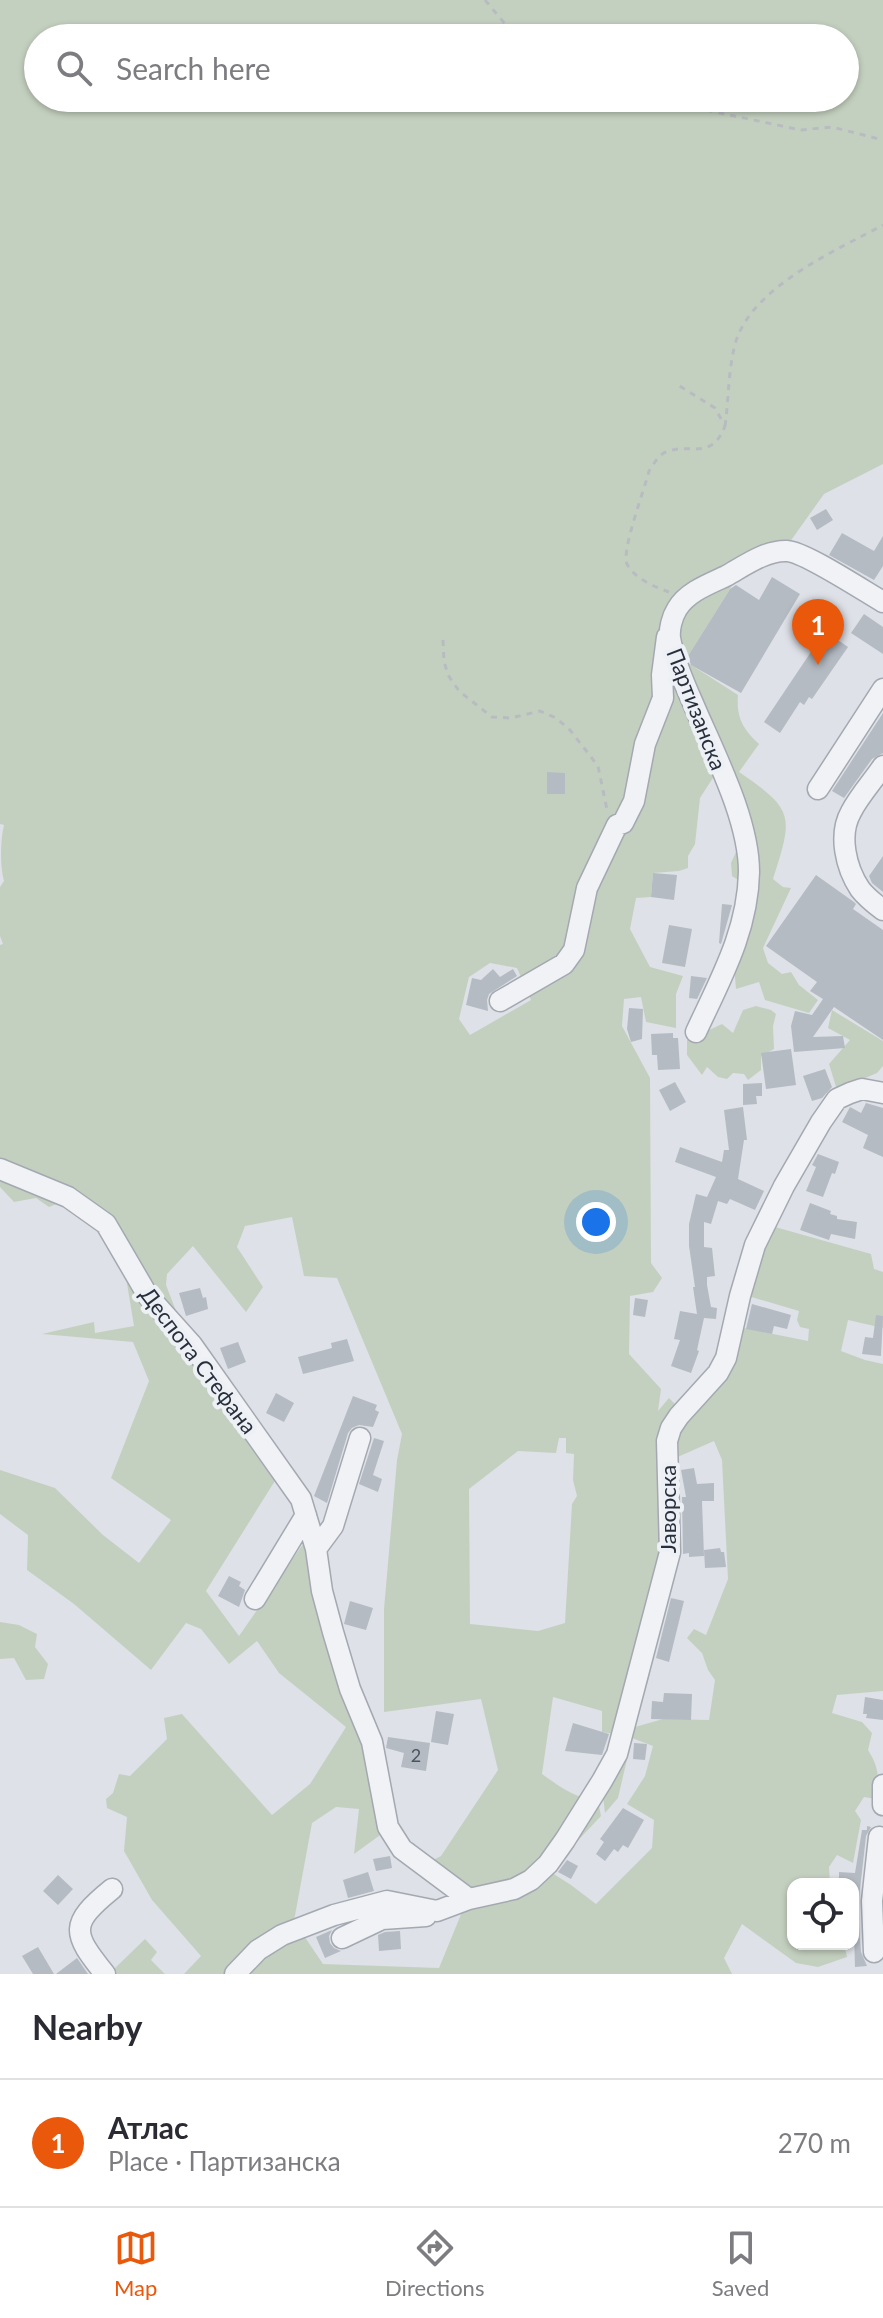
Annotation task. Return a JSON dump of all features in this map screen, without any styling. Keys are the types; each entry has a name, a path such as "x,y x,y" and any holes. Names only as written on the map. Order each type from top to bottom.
{"street":[{"name":"Партизанска","path":"696,1032 742,930 748,890 748,862 743,828 680,675 670,629 677,608 693,593 763,556 786,551 807,558 883,602"},
{"path":"500,1001 564,964 574,950 587,888 617,825 623,823 634,801 645,744 663,698 664,649 670,629"},
{"path":"818,789 883,689"},
{"path":"883,766 850,813 845,828 845,848 853,877 861,891 883,910"},
{"name":"Јаворска","path":"342,1938 382,1919 422,1917 469,1899 514,1889 531,1880 548,1864 602,1781 617,1754 670,1552 667,1441 671,1428 718,1373 726,1358 755,1245 821,1122 837,1099 862,1089 883,1093"},
{"name":"Деспота Стефана","path":"0,1169 68,1197 106,1224 148,1296 192,1345 301,1499 316,1549 322,1591 333,1632 350,1689 372,1742 388,1827 402,1849 469,1899"},
{"path":"316,1549 333,1526 360,1438"},
{"path":"255,1599 306,1515"},
{"path":"883,1785 883,1805"},
{"path":"874,1952 879,1837"},
{"path":"105,1974 81,1940 79,1927 83,1915 112,1889"},
{"path":"244,1970 258,1950 282,1935 334,1915 387,1901 437,1911"}],"path":[{"path":"485,0 505,24"},
{"path":"715,112 801,130 832,127 883,140"},
{"path":"693,593 666,592 636,575 626,562 626,548 649,471 666,452 700,449 714,444 721,437 725,426 730,368 742,325 773,288 883,225"},
{"path":"678,385 715,408 725,426"},
{"path":"443,640 448,675 459,691 492,717 511,718 540,711 556,718 570,730 598,766 607,813 611,822 617,825"}],"green space":[{"path":"0,0 883,0 883,464 824,494 787,546 727,562 692,588 696,598 728,583 733,584 685,661 738,695 742,722 759,744 739,772 780,806 786,827 773,879 783,887 791,888 763,948 768,963 782,974 791,972 799,985 818,1000 809,1013 765,1000 759,982 736,989 733,955 746,934 756,879 743,883 732,876 731,863 740,843 751,847 688,682 674,668 684,699 718,770 700,798 695,844 688,856 688,868 653,873 651,897 636,898 630,929 650,967 683,976 676,994 676,1028 646,1022 641,997 624,999 622,1026 650,1078 651,1263 662,1278 653,1292 630,1296 629,1354 661,1389 658,1411 669,1398 679,1408 664,1427 658,1445 665,1541 645,1620 643,1667 650,1673 635,1727 663,1719 709,1720 715,1680 702,1653 687,1638 694,1629 706,1635 728,1579 722,1460 714,1441 673,1459 674,1438 692,1408 714,1388 732,1360 739,1327 808,1341 809,1329 800,1327 797,1320 799,1311 745,1295 768,1225 871,1254 874,1269 883,1272 883,1328 848,1320 841,1351 883,1364 883,1691 837,1695 832,1713 862,1722 872,1733 868,1750 878,1780 876,1799 864,1797 855,1811 861,1820 853,1863 837,1855 829,1867 830,1878 787,1878 787,1950 845,1950 847,1957 818,1967 796,1963 742,1924 724,1958 732,1974 250,1974 248,1972 258,1952 267,1946 255,1943 228,1974 184,1974 201,1956 152,1900 124,1851 127,1817 107,1808 106,1799 113,1793 119,1774 130,1776 167,1739 164,1718 182,1714 272,1815 310,1784 346,1727 279,1673 257,1641 229,1664 201,1629 186,1623 151,1670 74,1604 27,1570 28,1535 0,1514 0,1470 55,1488 103,1535 139,1563 171,1520 111,1478 149,1381 133,1342 42,1334 94,1322 95,1333 134,1326 123,1259 103,1234 59,1203 49,1207 36,1198 14,1202 0,1187","holes":["490,963 517,968 531,1000 470,1035 459,1019 469,977","292,1217 304,1276 337,1278 402,1434 384,1609 384,1712 481,1699 498,1770 441,1856 431,1861 422,1872 471,1892 485,1889 479,1902 464,1907 439,1968 323,1964 294,1921 312,1823 336,1807 359,1809 354,1854 383,1833 378,1803 308,1537 239,1636 206,1591 278,1476 221,1392 186,1351 183,1329 166,1285 167,1274 193,1246 246,1312 263,1287 237,1247 245,1226","559,1438 566,1438 566,1453 574,1454 573,1480 577,1496 572,1504 565,1623 538,1631 470,1624 469,1489 518,1451 556,1453","553,1697 602,1711 602,1732 615,1734 616,1767 602,1788 605,1813 618,1798 632,1738 653,1746 645,1776 627,1804 654,1820 652,1848 596,1904 549,1871 601,1816 598,1801 575,1795 542,1774"]},
{"path":"756,1006 776,1014 774,1049 761,1056 761,1070 748,1080 744,1074 733,1073 727,1079 718,1077 707,1067 702,1075 687,1055 687,1040 704,1039 705,1032 722,1024 733,1033 743,1010"},
{"path":"832,1010 883,1041 883,1066 877,1073 837,1090 829,1064 850,1040 828,1028"},
{"path":"0,1622 19,1625 37,1634 35,1647 48,1664 44,1679 26,1680 14,1658 0,1659"},
{"path":"145,1939 157,1952 151,1960 165,1974 90,1974 104,1962 112,1971"}],"building":[{"path":"826,509 833,520 817,530 810,518"},
{"path":"842,533 874,551 883,536 883,566 874,580 829,555"},
{"path":"772,577 800,594 741,693 691,665 688,656 730,589 736,585 759,600"},
{"path":"864,614 883,627 883,654 851,633"},
{"path":"825,631 848,647 812,699 809,697 804,705 800,702 780,733 764,722"},
{"path":"883,713 883,753 872,759 844,798 832,791"},
{"path":"547,772 565,773 565,794 547,794"},
{"path":"883,856 883,892 869,876"},
{"path":"653,873 677,875 674,900 651,897"},
{"path":"816,875 854,902 853,909 883,930 883,1040 834,1007 813,1037 843,1036 845,1048 794,1052 791,1026 795,1011 812,1015 823,999 810,991 817,982 766,946"},
{"path":"722,904 732,905 721,944 719,943"},
{"path":"669,925 692,929 685,967 662,963"},
{"path":"493,969 500,977 513,969 517,976 489,994 488,1011 466,1005 472,978 481,980"},
{"path":"691,976 707,978 697,999 689,998"},
{"path":"629,1008 643,1009 642,1039 631,1042 627,1029"},
{"path":"673,1033 673,1038 678,1038 680,1069 658,1070 657,1055 652,1055 651,1034"},
{"path":"791,1049 796,1085 766,1089 761,1053"},
{"path":"825,1069 832,1087 822,1098 812,1101 803,1076"},
{"path":"675,1082 686,1102 670,1111 659,1090"},
{"path":"762,1083 762,1096 756,1096 757,1104 743,1105 743,1084"},
{"path":"866,1103 883,1108 883,1157 863,1148 868,1135 842,1122 850,1107 861,1113"},
{"path":"743,1107 747,1140 744,1140 738,1179 764,1191 755,1210 730,1199 727,1204 718,1201 711,1224 704,1222 704,1247 712,1248 715,1276 707,1277 707,1285 711,1307 717,1308 716,1319 704,1318 699,1351 691,1373 671,1366 680,1340 674,1339 680,1311 697,1314 689,1224 696,1194 707,1197 716,1177 675,1162 680,1147 722,1162 724,1150 729,1150 724,1110"},
{"path":"818,1154 839,1162 823,1197 806,1191"},
{"path":"810,1203 831,1211 830,1214 837,1216 837,1219 857,1222 855,1239 831,1234 829,1240 800,1230"},
{"path":"200,1288 203,1298 206,1297 208,1309 186,1316 179,1293"},
{"path":"635,1298 648,1300 645,1317 633,1315"},
{"path":"752,1304 791,1315 787,1329 774,1326 772,1334 746,1329"},
{"path":"876,1315 883,1316 881,1356 862,1354 865,1337 873,1338"},
{"path":"347,1339 354,1361 303,1374 298,1357 332,1348 331,1343"},
{"path":"238,1342 246,1362 228,1369 220,1348"},
{"path":"276,1393 294,1403 284,1422 266,1413"},
{"path":"353,1396 377,1405 375,1410 379,1412 373,1427 359,1425 348,1433 327,1503 314,1496"},
{"path":"374,1438 384,1441 373,1475 382,1479 378,1492 359,1484"},
{"path":"694,1468 697,1484 714,1483 714,1501 702,1501 704,1556 689,1557 689,1553 683,1554 682,1497 686,1497 681,1470"},
{"path":"720,1548 724,1552 726,1567 705,1568 704,1550"},
{"path":"229,1576 241,1582 239,1586 245,1590 239,1607 218,1596"},
{"path":"671,1598 684,1601 669,1662 656,1658"},
{"path":"350,1601 373,1608 366,1630 344,1624"},
{"path":"664,1693 692,1694 691,1720 651,1719 652,1701 663,1702"},
{"path":"865,1697 883,1700 883,1720 866,1718 867,1714 863,1714"},
{"path":"436,1711 454,1714 448,1745 431,1742"},
{"path":"573,1723 609,1734 602,1755 565,1751"},
{"path":"388,1737 430,1743 426,1771 401,1767 404,1753 386,1748"},
{"path":"634,1743 647,1744 645,1760 633,1759"},
{"path":"623,1808 644,1820 628,1848 623,1845 618,1852 614,1849 605,1861 596,1854 604,1842 600,1839"},
{"path":"867,1826 871,1827 866,1836 859,1898 859,1878 839,1878 839,1872 855,1873 862,1830 867,1830"},
{"path":"390,1856 392,1868 376,1871 373,1859"},
{"path":"567,1860 578,1866 571,1879 558,1872"},
{"path":"368,1872 374,1891 348,1898 343,1880"},
{"path":"58,1875 73,1889 58,1905 43,1891"},
{"path":"859,1926 861,1952 867,1966 855,1967"},
{"path":"332,1930 330,1943 341,1951 325,1958 316,1937"},
{"path":"400,1931 401,1949 379,1951 378,1935"},
{"path":"38,1947 54,1974 33,1974 22,1956"},
{"path":"77,1958 88,1974 56,1974"}],"place":[{"name":"Атлас","path":"818,665"}]}
